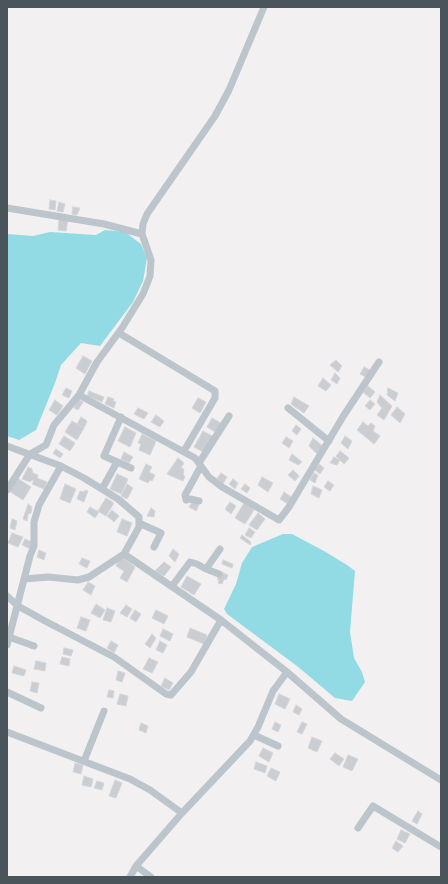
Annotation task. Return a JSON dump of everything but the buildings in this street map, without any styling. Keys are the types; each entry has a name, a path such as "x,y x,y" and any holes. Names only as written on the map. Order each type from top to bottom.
{"street":[{"path":"7,490 9,482 30,454 46,445 54,425 79,395 97,362 119,333 143,294 150,276 151,260 142,234 143,224 147,214 206,129 229,90 264,7"},
{"path":"7,208 104,224 142,234"},
{"path":"119,333 215,391 215,398 184,451"},
{"path":"79,395 196,458 209,477 222,487 278,520 289,507 329,440 379,362"},
{"path":"288,408 329,440"},
{"path":"199,501 190,499 186,500 185,495 200,464 229,416"},
{"path":"121,417 104,456 131,468"},
{"path":"7,446 61,466 102,489 118,499 134,512 138,517 139,523 139,527 124,554 89,577 78,580 48,577 24,579"},
{"path":"102,489 117,462"},
{"path":"7,645 34,546 34,522 39,505 61,466"},
{"path":"139,523 161,533 154,547"},
{"path":"206,569 220,549"},
{"path":"124,554 221,620 287,672 341,719 441,780"},
{"path":"172,586 190,562 219,574"},
{"path":"7,596 18,606 44,622 114,657 159,691 171,695 191,672 221,620"},
{"path":"9,636 34,646"},
{"path":"130,877 136,866 182,813 254,735 274,691 287,672"},
{"path":"7,692 41,708"},
{"path":"84,761 104,711"},
{"path":"7,732 140,784 182,813"},
{"path":"254,735 278,746"},
{"path":"358,828 373,806 441,847"},
{"path":"136,866 151,877"}],"water":[{"path":"105,230 125,232 141,244 147,258 143,281 133,302 100,346 81,343 61,365 36,430 19,440 7,436 7,234 33,236 50,232 96,235"},
{"path":"283,534 292,534 324,551 355,571 350,632 354,658 362,672 365,682 352,701 335,698 297,666 227,614 224,609 236,584 242,563 252,547"}]}
